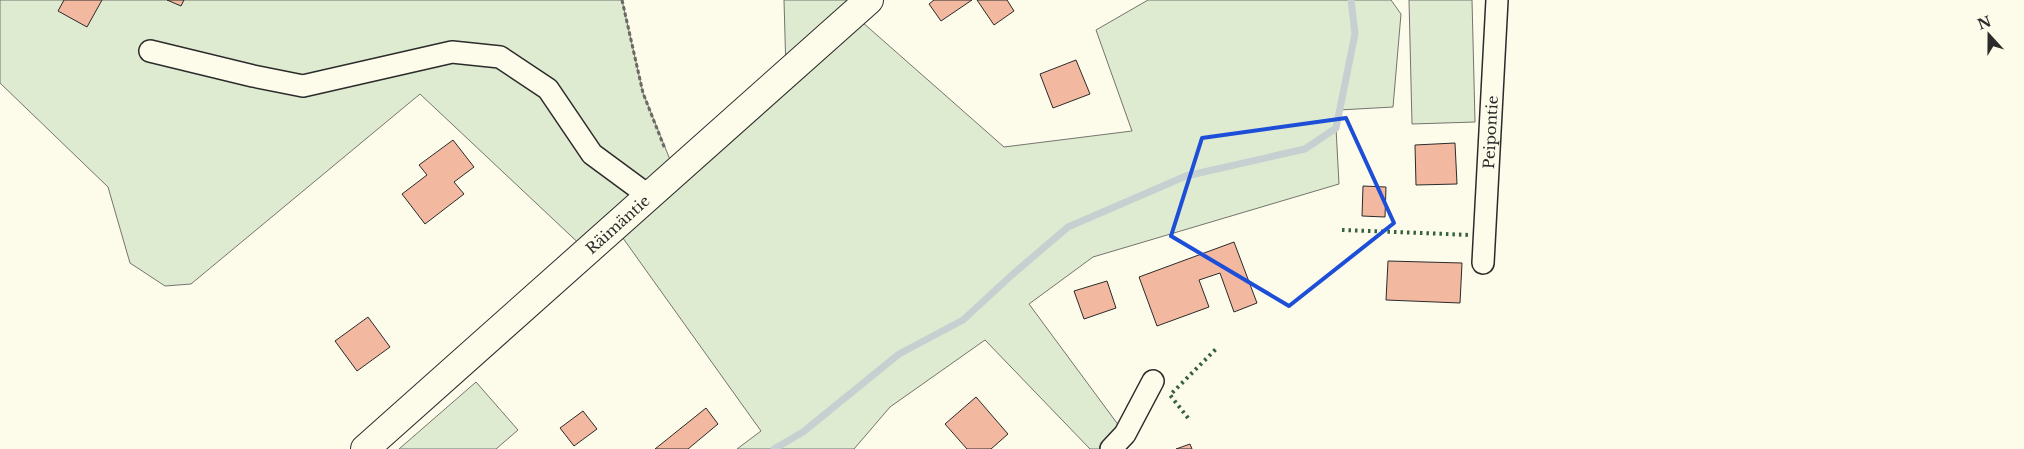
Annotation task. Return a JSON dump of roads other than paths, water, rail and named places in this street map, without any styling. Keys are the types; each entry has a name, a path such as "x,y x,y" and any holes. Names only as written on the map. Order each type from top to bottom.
{"street":[{"name":"Räimäntie","path":"365,449 869,0"},
{"name":"Peipontie","path":"1483,263 1497,0"},
{"path":"150,51 303,86 452,52 500,57 548,89 592,154 649,196"},
{"path":"1111,449 1125,434 1153,381"}],"waterway":[{"path":"774,449 803,432 899,354 963,320 1068,227 1186,176 1305,149 1336,128 1355,34 1351,0"}]}
